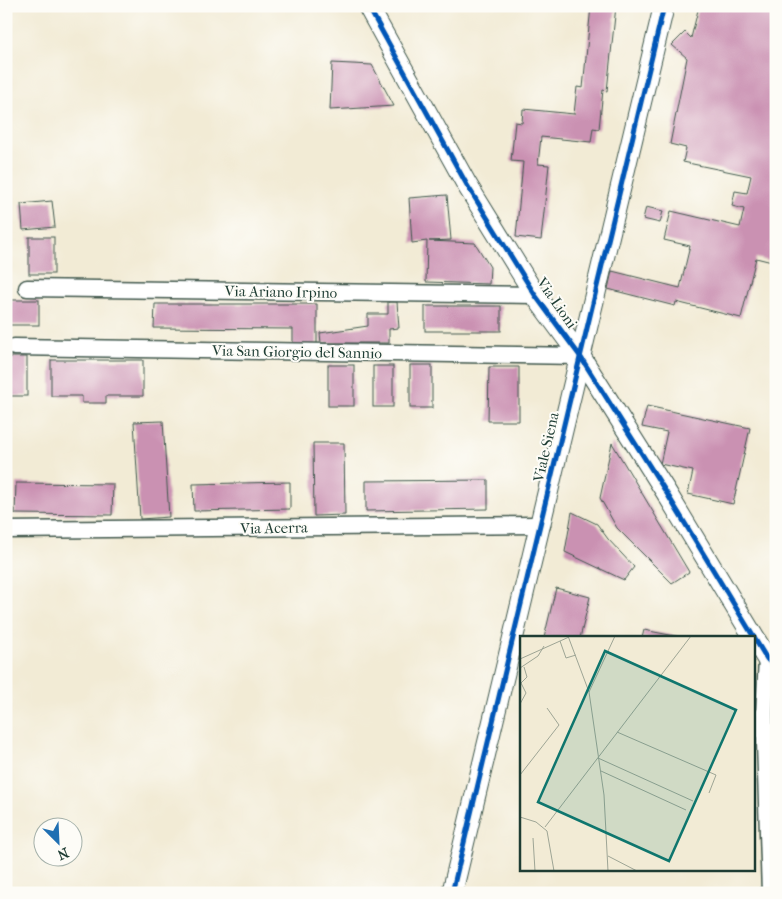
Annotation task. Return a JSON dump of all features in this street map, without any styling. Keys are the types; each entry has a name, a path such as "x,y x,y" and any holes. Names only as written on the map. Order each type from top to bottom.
{"street":[{"name":"Via Lioni","path":"368,6 467,185 535,295 580,356 754,636"},
{"name":"Viale Siena","path":"452,893 542,525 580,356 664,6"},
{"name":"Via Ariano Irpino","path":"27,288 535,295"},
{"name":"Via San Giorgio del Sannio","path":"14,347 580,356"},
{"name":"Via Acerra","path":"6,530 542,525"},
{"name":"Via Lioni","path":"754,636 771,664"},
{"path":"770,893 764,713 771,664"}],"building":[{"path":"591,6 616,6 607,91 603,90 599,129 593,128 591,142 541,137 538,164 549,165 541,240 516,237 523,162 511,161 515,122 522,123 523,109 574,114 577,87 583,88"},
{"path":"699,6 776,6 776,263 756,258 741,318 676,302 675,306 608,289 612,271 680,288 690,246 664,240 671,211 740,227 744,209 732,206 735,191 747,193 751,176 683,162 686,148 670,144 687,58 672,45 685,32 691,38"},
{"path":"332,63 372,65 394,106 330,110"},
{"path":"447,195 451,240 429,241 475,243 490,267 489,284 426,282 427,241 412,243 409,198"},
{"path":"52,201 55,227 23,230 21,204"},
{"path":"646,207 663,211 660,223 643,219"},
{"path":"29,237 54,237 54,274 29,274"},
{"path":"6,300 39,300 39,325 6,325"},
{"path":"388,302 397,302 399,328 389,329 389,343 321,343 320,333 368,326 368,314 388,314"},
{"path":"155,304 317,304 317,347 293,347 293,329 154,328"},
{"path":"425,306 501,306 501,331 425,331"},
{"path":"6,357 27,357 27,396 6,396"},
{"path":"51,360 143,360 143,396 106,396 106,403 82,403 82,396 51,396"},
{"path":"328,365 354,365 354,406 328,406"},
{"path":"410,365 432,365 432,408 410,408"},
{"path":"373,366 393,366 393,407 373,407"},
{"path":"489,367 519,367 519,421 488,421"},
{"path":"647,406 750,428 733,504 688,494 693,471 660,464 667,432 642,427"},
{"path":"163,421 169,517 140,519 134,422"},
{"path":"313,443 344,443 345,515 314,516"},
{"path":"612,443 689,572 672,583 617,528 600,498"},
{"path":"488,480 488,509 366,511 366,481"},
{"path":"290,482 290,509 194,511 193,484"},
{"path":"16,483 113,484 112,515 15,514"},
{"path":"572,512 597,524 634,567 624,580 565,552"},
{"path":"556,588 590,597 580,636 544,636"},
{"path":"644,630 675,636 642,636"}],"cycle path":[{"path":"368,6 467,185 535,295 580,356 666,492 753,636"},
{"path":"452,893 664,6"},
{"path":"754,638 767,659 776,668"}]}
